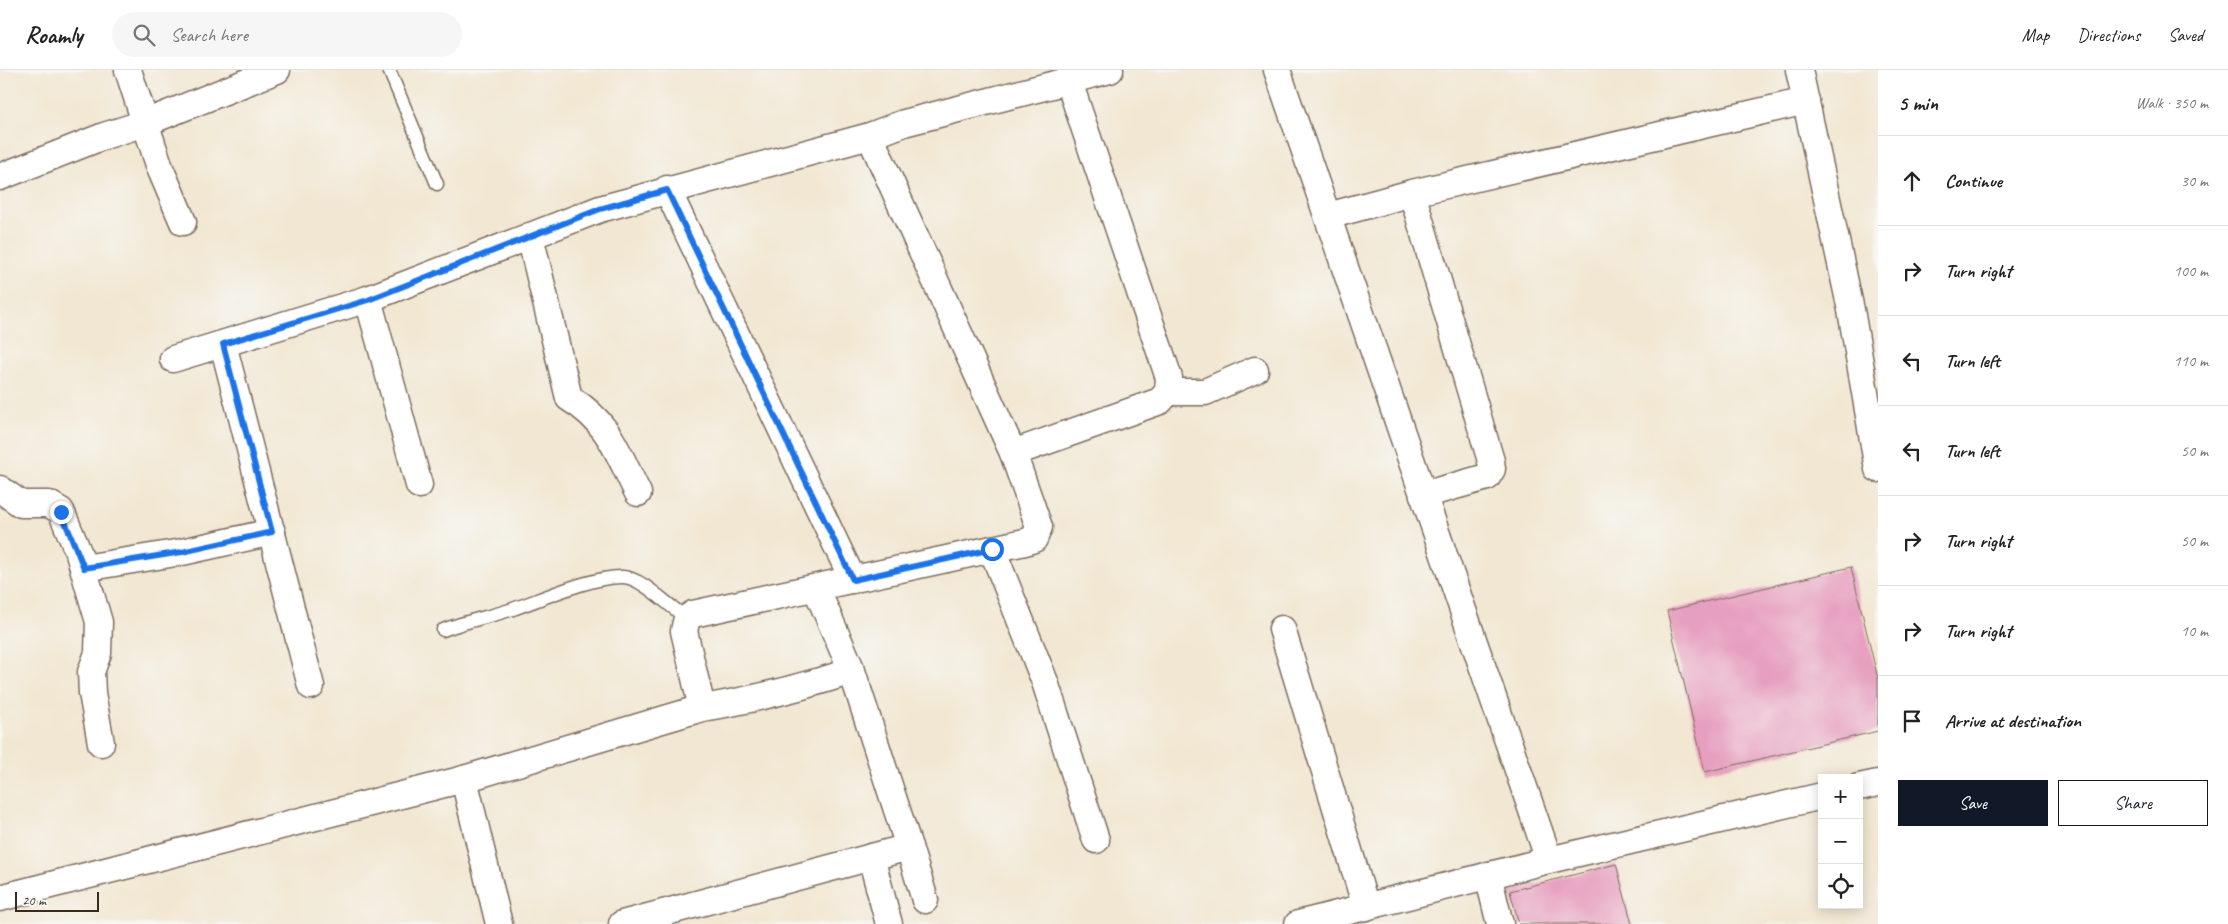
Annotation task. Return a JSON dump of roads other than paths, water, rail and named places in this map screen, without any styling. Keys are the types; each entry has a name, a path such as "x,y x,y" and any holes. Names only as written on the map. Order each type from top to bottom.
{"street":[{"path":"128,70 160,168 183,222"},
{"path":"0,176 104,136 145,124 277,70"},
{"path":"174,359 368,300 600,209 870,136 904,123 1110,70"},
{"path":"1277,70 1549,860"},
{"path":"1799,70 1869,362 1878,469"},
{"path":"1013,453 1160,401 1168,392 1169,378 1069,82"},
{"path":"1328,216 1412,193 1806,101"},
{"path":"702,708 684,631 686,618 693,614 1034,539 1039,527 1013,453 870,136"},
{"path":"667,190 853,580"},
{"path":"1412,193 1492,469 1487,477 1423,495"},
{"path":"530,236 569,398 587,409 600,422 638,493"},
{"path":"368,300 418,486"},
{"path":"223,344 311,686"},
{"path":"1168,392 1205,392 1255,370"},
{"path":"0,489 21,504 49,504 61,512 84,568 99,622 98,653 91,672 92,693 101,743"},
{"path":"84,568 189,551 272,532"},
{"path":"992,549 1045,682 1096,840"},
{"path":"816,588 852,671 926,900"},
{"path":"1282,629 1366,907"},
{"path":"0,898 464,779 702,708 735,703 796,688 852,671"},
{"path":"464,779 499,924"},
{"path":"1863,786 1878,783"},
{"path":"1298,924 1549,860 1818,797"},
{"path":"622,924 909,847"},
{"path":"871,857 889,924"},
{"path":"1488,875 1500,924"}],"lane":[{"path":"389,70 437,184"},
{"path":"443,630 478,617 511,610 587,583 624,577 645,585 671,609 686,618"}]}
